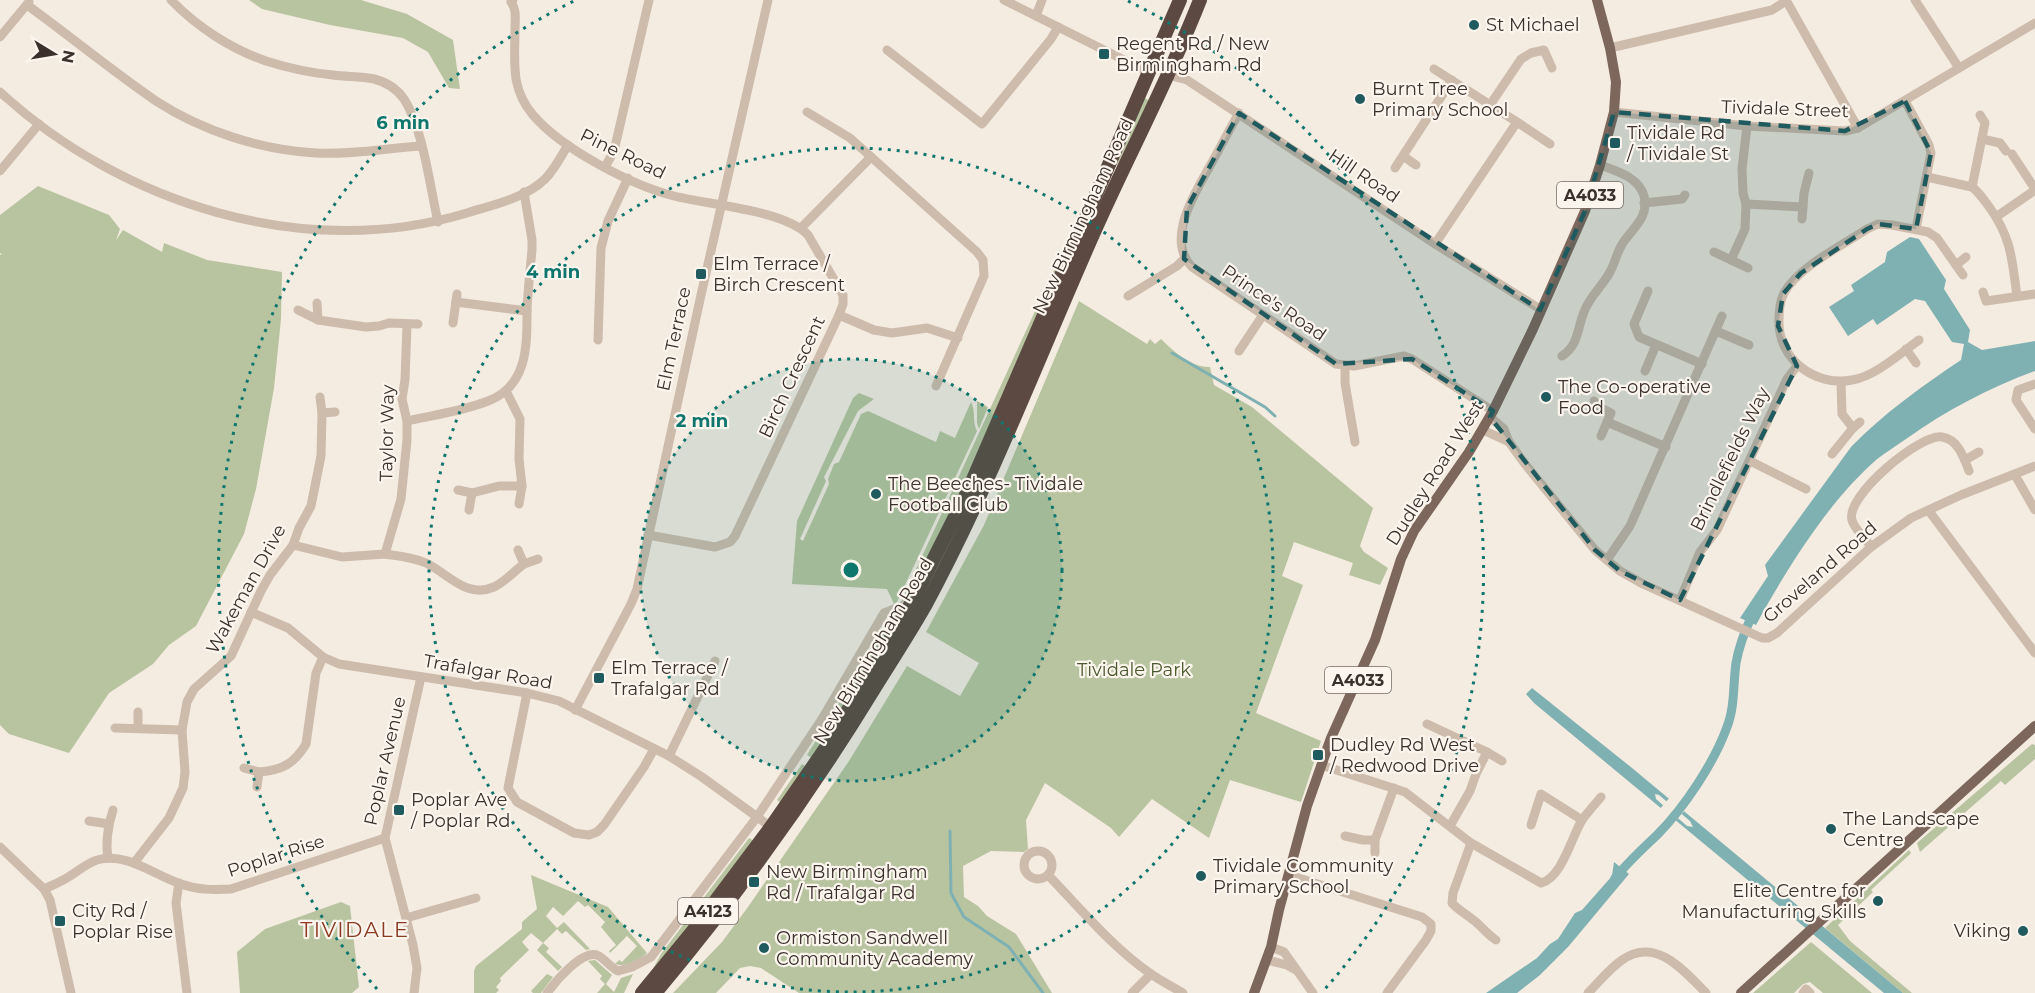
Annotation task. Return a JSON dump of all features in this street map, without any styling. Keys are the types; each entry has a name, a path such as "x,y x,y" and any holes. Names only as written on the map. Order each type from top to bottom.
{"highway":[{"name":"New Birmingham Road","path":"642,993 776,830 912,602 968,491 1180,0"},
{"path":"1148,72 1165,61 1194,0"},
{"name":"New Birmingham Road","path":"655,993 698,942 776,830 833,754 925,605 979,498 1110,196 1160,95 1200,0"},
{"path":"1148,72 1168,75"}],"main road":[{"name":"A4033","path":"1597,0 1610,48 1616,82 1614,112"},
{"name":"Dudley Road West","path":"1254,993 1271,947 1307,806 1331,738 1376,640 1401,559 1414,531 1483,430 1533,329 1585,211 1614,112"},
{"path":"1741,993 2035,726"}],"street":[{"path":"171,0 180,10 214,36 266,61 314,72 374,79 386,83 403,98 421,146 438,222"},
{"path":"605,167 614,151 650,0"},
{"name":"Elm Terrace","path":"575,710 637,589 768,0"},
{"path":"1004,0 1148,72"},
{"path":"1036,16 1042,0"},
{"path":"1915,0 1959,68"},
{"name":"Pine Road","path":"511,1 515,14 516,87 532,114 554,136 628,178 672,195 722,206"},
{"path":"1610,48 1772,10 1786,1 1858,128"},
{"path":"0,37 29,3 157,102 222,133 264,146 318,153 347,154 421,146"},
{"name":"Tividale Street","path":"1614,112 1748,126 1845,131 1858,128 2035,24"},
{"path":"887,50 982,124 1051,39 1058,27"},
{"path":"1490,105 1521,59 1531,53 1544,50 1552,68"},
{"path":"1434,69 1550,144"},
{"name":"Hill Road","path":"1168,75 1187,80 1435,244 1540,309"},
{"path":"1395,168 1452,80"},
{"path":"0,92 39,124 99,163 139,185 183,202 232,216 279,226 330,231 375,230 438,222 502,202 545,179 568,145"},
{"path":"1905,101 1931,153 1916,229"},
{"path":"807,112 849,138 977,252 982,260 984,276 936,386"},
{"path":"1128,296 1177,266 1184,259 1181,247 1187,208 1239,113"},
{"path":"1972,187 1985,123 1980,115"},
{"path":"1435,244 1517,122"},
{"path":"0,171 39,124"},
{"path":"1731,260 1745,229 1746,204 1742,169 1748,126"},
{"path":"1982,139 2001,143 2035,190 1996,217"},
{"path":"1403,156 1416,165"},
{"path":"722,206 768,216 801,228 871,157"},
{"path":"1562,356 1570,351 1578,336 1583,313 1590,299 1611,272 1623,242 1640,223 1644,196 1640,186 1626,175 1600,165"},
{"path":"1802,219 1809,173"},
{"path":"1927,177 1972,187 1978,191 2008,238 2017,296"},
{"path":"598,340 603,234 628,178"},
{"path":"407,421 482,403 506,392 520,372 528,340 527,311 532,240 524,192"},
{"path":"1644,202 1682,199 1685,195"},
{"path":"1746,204 1803,207"},
{"path":"1919,340 1869,374 1855,380 1841,382 1821,379 1797,366 1782,342 1778,326 1783,294 1801,273 1878,224 1928,232 1937,238 1963,275"},
{"name":"Birch Crescent","path":"648,536 715,547 730,542 735,536 843,304 843,295 808,235 801,228"},
{"path":"1714,252 1748,268"},
{"path":"1956,265 1966,257"},
{"name":"Prince's Road","path":"1184,259 1192,267 1336,364 1345,366"},
{"path":"1648,291 1634,324 1640,337 1702,364"},
{"path":"1983,292 1986,301 2035,294"},
{"path":"453,323 457,298 527,311"},
{"path":"317,303 318,320"},
{"path":"298,310 318,320 366,327 389,323 418,324"},
{"path":"839,315 874,330 892,333 927,328 958,338"},
{"path":"1239,351 1263,315"},
{"path":"1607,560 1630,526 1722,316"},
{"name":"Taylor Way","path":"385,554 401,499 407,421 402,399 407,325"},
{"path":"1716,331 1749,345"},
{"path":"1645,371 1656,345"},
{"path":"1906,349 1916,363"},
{"path":"1355,442 1345,383 1345,366 1404,357 1412,359 1492,414 1504,429 1509,442 1548,494 1595,550 1620,571 1680,600"},
{"name":"Brindlefields Way","path":"1680,600 1700,552 1717,530 1787,379 1797,366"},
{"path":"1832,454 1856,425 1842,414 1841,382"},
{"path":"2035,384 2018,390 2016,400 2035,429"},
{"path":"506,392 520,419 519,459 522,486 519,504"},
{"name":"Wakeman Drive","path":"134,863 169,818 183,788 185,772 182,730 187,702 194,689 231,656 270,575 293,545 314,497 321,456 320,397"},
{"path":"1594,401 1611,413 1601,436"},
{"path":"322,413 335,412"},
{"path":"1607,422 1666,447"},
{"path":"1483,430 1509,442"},
{"path":"1871,547 1852,521 1852,510 1861,492 1888,466 1935,436 1943,437 1954,444 1965,460 1969,471"},
{"path":"1965,460 1979,452"},
{"path":"1750,461 1806,489"},
{"name":"Groveland Road","path":"1680,600 1756,636 1768,638 1777,633 1871,547 1911,518 1961,495 2035,466"},
{"path":"2015,475 2035,510"},
{"path":"458,490 472,493 499,486 522,486"},
{"path":"470,510 472,493"},
{"path":"1929,511 2035,654"},
{"path":"293,545 342,557 385,554 415,559 436,569 458,585 476,590 494,587 524,564 538,559"},
{"path":"518,550 524,564"},
{"name":"New Birmingham Road","path":"547,993 564,973 588,955 597,954 618,971 651,957 757,817 822,719 884,613 912,602"},
{"name":"Trafalgar Road","path":"251,612 288,628 323,657 339,664 526,693 560,701 669,756 776,830"},
{"path":"244,768 259,772 277,770 293,761 301,752 306,744 316,673 323,657"},
{"path":"669,756 715,661"},
{"name":"Poplar Avenue","path":"414,993 417,968 385,838 421,677"},
{"path":"526,693 508,788 516,802 574,833 589,835 597,832 604,825 654,749"},
{"path":"138,712 138,728"},
{"path":"1427,724 1502,761"},
{"path":"115,728 182,730"},
{"path":"1450,826 1470,791 1487,752"},
{"path":"1321,765 1405,792 1471,843 1541,883 1550,879 1563,860 1582,820 1601,797"},
{"path":"257,787 259,772"},
{"path":"1375,853 1375,840 1394,788"},
{"path":"1531,825 1541,794 1582,820"},
{"path":"44,890 95,861 108,858 106,846 113,810"},
{"path":"89,821 109,824"},
{"path":"1345,836 1375,840"},
{"name":"Poplar Rise","path":"108,858 122,859 179,884 210,891 231,889 385,838"},
{"path":"1471,843 1453,893 1452,903 1496,940"},
{"path":"0,847 44,890 50,900 71,993"},
{"path":"1048,875 1095,926 1151,974 1183,993"},
{"path":"1289,875 1422,917 1431,924 1431,931 1426,940 1387,993"},
{"path":"179,884 176,903 187,993"},
{"path":"406,918 476,898"},
{"path":"1271,947 1284,952 1313,993"},
{"path":"1588,993 1621,961 1642,952 1660,954 1674,962 1706,993"},
{"path":"1267,960 1296,970"},
{"path":"1132,993 1151,974"},
{"path":"1803,993 1806,989 1810,993"}],"highlighted area":[{"path":"1905,101 1931,153 1916,229 1878,224 1867,229 1801,273 1783,294 1778,326 1797,366 1680,600 1620,571 1595,550 1490,417 1493,411 1412,359 1336,364 1184,259 1187,208 1239,113 1540,310 1585,211 1614,112 1845,131"}],"green space":[{"path":"249,0 361,0 407,14 453,40 460,89 449,88 428,52 403,38 330,25 262,9"},
{"path":"1143,97 1150,101 1108,182"},
{"path":"38,186 109,215 120,229 116,240 123,230 162,252 164,243 207,260 282,272 281,319 274,388 256,489 244,534 196,626 169,645 153,664 109,693 69,753 9,734 0,725 0,255 2,254 0,253 0,215"},
{"path":"1066,244 1070,245 971,469 928,557 905,600 901,602"},
{"name":"Tividale Park","path":"1079,301 1147,344 1150,339 1155,344 1161,339 1190,362 1210,367 1214,385 1252,407 1373,508 1360,546 1364,552 1388,568 1380,585 1349,575 1353,563 1294,542 1282,576 1303,585 1256,713 1321,741 1301,802 1230,780 1209,838 1152,799 1119,837 1111,828 1045,783 1026,820 1028,849 1024,852 991,851 963,866 964,897 978,906 987,916 1016,934 1052,993 799,993 761,968 750,966 740,968 716,993 673,993 722,942 748,907 849,761 907,666 960,696 979,663 926,632 984,525"},
{"path":"859,393 874,399 858,411 824,477 826,481 800,539 803,541 829,484 828,479 834,464 839,462 861,414 868,411 936,442 940,431 955,438 971,402 977,431 897,602 894,604 887,589 792,584 797,521 853,398"},
{"path":"977,401 988,407 979,429 977,423"},
{"path":"899,615 814,759 807,755 892,616"},
{"path":"2032,744 2035,745 2035,759 2005,785 2001,781 1920,852 1917,843"},
{"path":"802,764 807,767 783,804 777,800"},
{"path":"749,838 754,841 647,980 661,954"},
{"path":"1909,850 1911,853 1838,925 1850,941 1912,993 1903,993 1825,928"},
{"path":"531,875 608,907 647,953 636,961 615,964 619,960 622,962 637,946 627,936 610,953 609,951 616,945 601,927 605,922 588,905 585,907 578,901 563,916 553,907 546,916 557,928 564,922 590,949 586,950 566,931 562,934 557,929 543,943 531,933 522,942 529,950 500,978 501,981 496,987 499,990 496,993 474,993 476,966 522,929 522,922 537,909"},
{"path":"341,902 350,906 359,987 352,993 240,993 237,952 265,929"},
{"path":"1811,942 1872,993 1823,993 1810,982 1803,984 1794,993 1753,993"},
{"path":"543,943 549,948 546,952 562,967 558,971 537,950"},
{"path":"595,960 612,975 606,984 614,992 621,978 633,974 624,993 597,993 605,984 600,979 602,976 588,961"},
{"path":"547,974 553,977 541,993 533,993 531,991"}],"water":[{"path":"1910,237 1919,239 1946,280 1944,289 1970,330 1968,342 1982,350 2035,341 2035,371 1985,392 1953,409 1921,428 1876,460 1841,496 1809,538 1756,625 1740,618 1768,576 1765,565 1851,447 1903,401 1961,360 1964,344 1952,342 1925,301 1915,299 1877,325 1873,319 1848,336 1829,307 1854,291 1851,285 1885,262 1887,252"},
{"path":"1532,688 1903,993 1884,993 1526,694","holes":["1655,794 1690,821 1693,827 1687,826 1656,799"]},
{"path":"1614,862 1629,874 1568,947 1540,975 1517,993 1486,993 1537,958 1558,939 1575,913 1582,910 1612,876"}],"pier":[{"path":"1671,796 1686,809 1674,823 1659,810"}],"waterway":[{"path":"1172,353 1265,407 1275,416"},
{"path":"1615,878 1678,812 1714,755 1730,719 1737,656 1754,611"},
{"path":"950,831 951,893 964,917 1009,947 1043,993"}],"place":[{"name":"St Michael","path":"1474,25"},
{"name":"Regent Rd / New Birmingham Rd","path":"1104,54"},
{"name":"Burnt Tree Primary School","path":"1360,99"},
{"name":"Tividale Rd / Tividale St","path":"1615,143"},
{"name":"Elm Terrace / Birch Crescent","path":"701,274"},
{"name":"The Co-operative Food","path":"1546,397"},
{"name":"The Beeches- Tividale Football Club","path":"876,494"},
{"name":"Elm Terrace / Trafalgar Rd","path":"599,678"},
{"name":"Dudley Rd West / Redwood Drive","path":"1318,755"},
{"name":"Poplar Ave / Poplar Rd","path":"399,810"},
{"name":"The Landscape Centre","path":"1831,829"},
{"name":"Tividale Community Primary School","path":"1201,876"},
{"name":"New Birmingham Rd / Trafalgar Rd","path":"754,882"},
{"name":"Elite Centre for Manufacturing Skills","path":"1878,901"},
{"name":"City Rd / Poplar Rise","path":"60,921"},
{"name":"Viking","path":"2023,931"},
{"name":"Ormiston Sandwell Community Academy","path":"764,948"}],"district":[{"name":"TIVIDALE","path":"355,930"}]}
